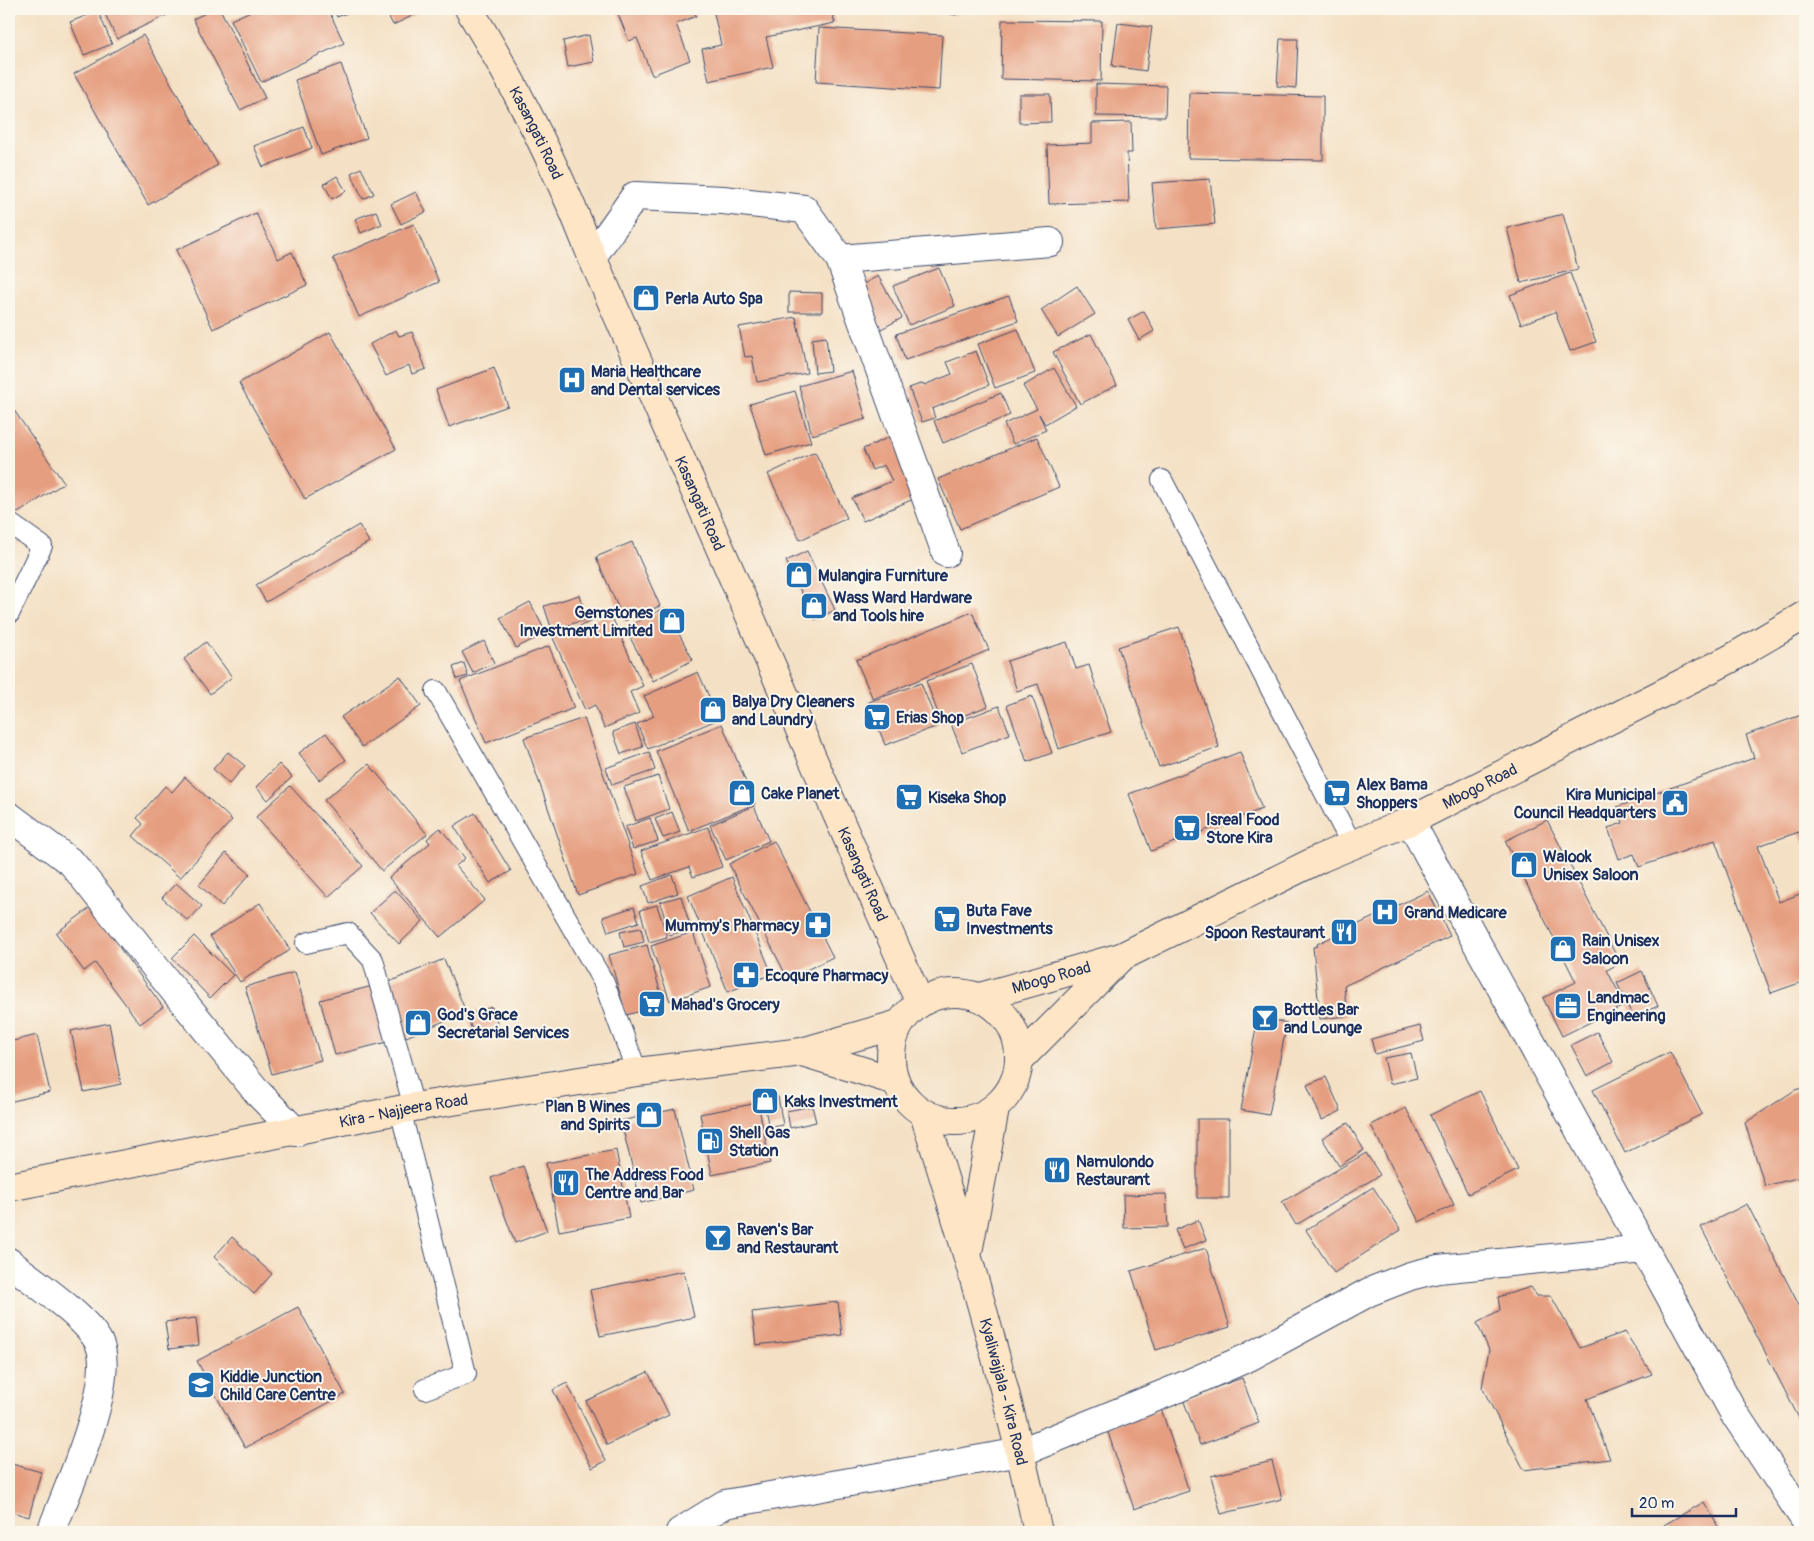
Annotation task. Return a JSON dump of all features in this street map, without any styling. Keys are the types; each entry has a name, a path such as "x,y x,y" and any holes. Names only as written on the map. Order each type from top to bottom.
{"main road":[{"name":"Kasangati Road","path":"470,9 487,38 567,194 592,257 920,1003"},
{"name":"Mbogo Road","path":"980,997 1121,957 1352,845 1410,822 1730,659 1805,615"},
{"name":"Mbogo Road","path":"1021,1058 1121,957"},
{"path":"949,992 980,997 1002,1012 1016,1033 1021,1058 1014,1087 995,1109 973,1120 948,1122 924,1114 907,1100 895,1081 890,1052 899,1024 920,1003 949,992"},
{"name":"Kira - Najjeera Road","path":"9,1187 296,1132 407,1108 637,1072 802,1052 899,1024"},
{"name":"Kira - Najjeera Road","path":"802,1052 895,1081"},
{"name":"Kyaliwajjala - Kira Road","path":"968,1251 995,1109"},
{"name":"Kyaliwajjala - Kira Road","path":"924,1114 968,1251 1021,1452 1038,1532"}],"street":[{"path":"592,257 635,196 724,200 804,209 840,259 946,553"},
{"path":"840,259 1050,242"},
{"path":"9,816 72,863 247,1079 296,1132"},
{"path":"1410,822 1734,1414 1805,1520"},
{"path":"680,1532 725,1504 1021,1452 1249,1357 1369,1292 1410,1276 1438,1269 1644,1249"},
{"path":"9,1262 85,1324 99,1342 104,1360 89,1434 51,1532"}],"lane":[{"path":"1162,480 1352,845"},
{"path":"9,523 42,546 9,614"},
{"path":"436,691 604,983 637,1072"},
{"path":"306,943 348,933 374,960 466,1374 425,1389"}],"building":[{"path":"116,9 175,9 175,11 117,39 105,14"},
{"path":"214,9 220,9 265,98 240,110 193,19"},
{"path":"255,9 328,9 344,43 261,82 231,20"},
{"path":"334,9 357,9 337,17"},
{"path":"385,9 414,9 416,14 393,25"},
{"path":"616,9 693,9 696,16 676,24 690,60 652,75 637,38 629,41"},
{"path":"713,9 831,9 835,23 766,37 773,67 709,81 702,49 721,45"},
{"path":"929,9 957,9 956,15"},
{"path":"98,11 112,44 84,55 70,22"},
{"path":"1002,20 1102,21 1101,81 1001,79"},
{"path":"1118,23 1152,27 1146,71 1112,66"},
{"path":"819,28 942,35 939,90 816,82"},
{"path":"143,35 218,165 148,205 74,74"},
{"path":"589,35 594,62 568,67 563,41"},
{"path":"1280,39 1298,39 1296,88 1277,86"},
{"path":"341,64 367,138 321,155 295,80"},
{"path":"1096,84 1166,86 1165,117 1096,116"},
{"path":"1189,93 1323,96 1323,160 1188,158"},
{"path":"1019,94 1050,94 1051,122 1019,123"},
{"path":"1131,122 1132,153 1127,153 1129,202 1049,204 1047,145 1092,143 1092,123"},
{"path":"304,127 312,148 263,167 254,146"},
{"path":"361,168 374,194 363,199 351,173"},
{"path":"337,176 346,191 332,199 324,184"},
{"path":"1210,179 1215,224 1156,229 1152,183"},
{"path":"416,192 426,212 401,224 391,204"},
{"path":"376,211 382,224 361,233 355,219"},
{"path":"256,213 278,259 292,252 307,285 213,329 176,250"},
{"path":"1563,214 1578,269 1521,283 1507,228"},
{"path":"414,224 439,282 359,317 333,258"},
{"path":"939,268 955,306 909,325 893,286"},
{"path":"1570,273 1596,342 1570,351 1555,312 1521,324 1510,295"},
{"path":"878,276 902,318 881,329 858,287"},
{"path":"1077,286 1095,314 1058,337 1041,310"},
{"path":"789,292 822,293 822,312 789,312"},
{"path":"1009,296 1018,321 905,360 896,334"},
{"path":"1144,311 1154,331 1139,340 1128,320"},
{"path":"796,317 807,373 757,382 752,356 745,357 739,327"},
{"path":"1018,329 1035,373 995,388 978,344"},
{"path":"396,330 399,336 412,332 426,369 412,374 409,365 386,376 370,344"},
{"path":"330,332 396,449 305,499 239,383"},
{"path":"1091,334 1117,385 1080,404 1053,352"},
{"path":"826,337 830,371 815,373 812,339"},
{"path":"976,351 989,385 932,409 935,418 922,422 909,388 923,383 924,385 952,374 947,362"},
{"path":"494,368 508,406 449,427 436,390"},
{"path":"1054,368 1076,406 1045,424 1039,414 1046,430 1013,444 1004,424 1037,409 1023,386"},
{"path":"852,371 866,419 812,435 799,386"},
{"path":"795,391 811,442 766,455 750,404"},
{"path":"1001,393 1010,415 943,443 934,421"},
{"path":"9,403 64,483 18,513 9,500"},
{"path":"894,435 918,497 863,521 852,498 892,481 884,465 872,470 863,449"},
{"path":"1037,437 1059,487 960,529 938,479"},
{"path":"815,452 847,518 800,540 768,474"},
{"path":"359,525 369,542 266,602 256,585"},
{"path":"632,542 660,606 624,621 596,557"},
{"path":"807,551 835,610 815,620 786,561"},
{"path":"579,595 587,619 552,630 544,606"},
{"path":"530,602 546,633 516,648 500,618"},
{"path":"665,608 693,660 653,681 625,628"},
{"path":"972,612 989,650 873,699 856,660"},
{"path":"610,613 643,686 630,692 639,713 604,728 595,705 585,710 553,638"},
{"path":"1179,627 1219,747 1159,767 1118,647"},
{"path":"484,641 494,663 473,673 462,652"},
{"path":"206,642 232,677 210,694 184,659"},
{"path":"1067,642 1076,669 1089,665 1111,732 1059,749 1038,684 1017,691 1007,661"},
{"path":"549,646 574,708 486,743 460,681"},
{"path":"464,663 468,676 457,679 453,667"},
{"path":"972,664 988,706 942,724 926,681"},
{"path":"698,672 719,719 648,749 637,724 654,716 644,696"},
{"path":"400,676 421,706 362,747 341,717"},
{"path":"921,683 938,726 885,745 869,702"},
{"path":"1032,696 1052,753 1027,762 1007,705"},
{"path":"999,706 1010,734 962,752 951,724"},
{"path":"1804,714 1805,847 1799,832 1758,846 1779,902 1805,892 1805,966 1802,967 1805,981 1771,993 1715,840 1639,867 1634,854 1619,859 1608,828 1623,823 1617,807 1754,758 1746,735"},
{"path":"584,718 638,874 578,895 524,738"},
{"path":"635,724 643,747 621,754 613,732"},
{"path":"722,724 755,804 689,831 656,751"},
{"path":"326,733 346,760 319,780 299,753"},
{"path":"228,752 245,766 229,784 213,769"},
{"path":"649,752 655,770 612,785 606,768"},
{"path":"1240,752 1262,809 1151,851 1129,794"},
{"path":"279,764 292,777 268,800 256,787"},
{"path":"369,764 427,834 382,871 324,800"},
{"path":"658,776 669,809 636,821 624,787"},
{"path":"185,777 232,820 180,878 133,836 143,824 137,818 165,786 172,792"},
{"path":"290,786 363,866 328,897 256,817"},
{"path":"754,806 769,841 726,860 710,825"},
{"path":"672,812 680,832 663,838 655,819"},
{"path":"475,813 511,871 490,883 454,826"},
{"path":"650,818 658,841 633,849 625,827"},
{"path":"1547,820 1620,963 1607,970 1625,1005 1562,1036 1543,998 1576,982 1505,841"},
{"path":"708,827 722,867 693,877 689,867 652,880 641,851"},
{"path":"440,828 465,858 456,866 485,900 440,937 389,878 430,843 427,839"},
{"path":"774,841 833,957 788,979 729,864"},
{"path":"226,853 250,874 222,906 199,885"},
{"path":"672,875 678,893 648,903 642,886"},
{"path":"732,877 772,974 728,992 688,896"},
{"path":"176,883 202,906 188,921 162,898"},
{"path":"395,890 423,921 399,944 370,913"},
{"path":"1428,891 1450,936 1344,986 1347,1016 1320,1019 1313,947"},
{"path":"681,896 691,929 670,935 660,902"},
{"path":"260,903 290,950 240,982 210,936"},
{"path":"657,905 667,937 649,942 640,910"},
{"path":"93,906 122,945 119,947 163,1007 140,1024 95,963 84,971 56,933"},
{"path":"634,907 639,922 608,932 603,917"},
{"path":"641,928 644,942 624,947 620,932"},
{"path":"693,932 711,987 670,1001 651,946"},
{"path":"194,936 233,975 210,998 172,958"},
{"path":"647,945 664,1005 626,1015 609,955"},
{"path":"444,959 466,1012 406,1037 384,984"},
{"path":"1642,971 1658,1006 1633,1017 1617,983"},
{"path":"295,972 321,1060 272,1074 245,987"},
{"path":"376,985 391,1041 335,1055 320,1000"},
{"path":"492,1007 498,1025 473,1033 467,1015"},
{"path":"1258,1017 1287,1023 1269,1115 1241,1110"},
{"path":"109,1023 121,1084 84,1092 71,1031"},
{"path":"1420,1026 1424,1041 1375,1054 1371,1039"},
{"path":"1597,1032 1613,1062 1587,1076 1571,1045"},
{"path":"37,1035 50,1092 9,1102 9,1042"},
{"path":"1670,1052 1702,1114 1625,1153 1593,1090"},
{"path":"1411,1053 1417,1078 1390,1084 1384,1058"},
{"path":"1326,1077 1341,1111 1322,1120 1307,1085"},
{"path":"1805,1087 1805,1176 1765,1186 1745,1123 1795,1090"},
{"path":"1480,1091 1518,1170 1468,1194 1430,1115"},
{"path":"778,1097 783,1125 769,1128 763,1100"},
{"path":"758,1103 770,1163 712,1175 700,1114"},
{"path":"812,1106 816,1122 790,1128 787,1111"},
{"path":"1406,1108 1454,1205 1419,1222 1371,1125"},
{"path":"675,1109 694,1190 641,1203 621,1121"},
{"path":"1197,1119 1229,1119 1229,1198 1197,1198"},
{"path":"1348,1123 1364,1150 1339,1166 1322,1138"},
{"path":"616,1150 629,1218 559,1231 546,1163"},
{"path":"1366,1153 1380,1175 1296,1225 1282,1202"},
{"path":"523,1166 547,1231 515,1243 491,1178"},
{"path":"1373,1187 1401,1230 1334,1273 1306,1230"},
{"path":"1166,1194 1168,1227 1124,1228 1123,1195"},
{"path":"1747,1204 1805,1317 1805,1430 1701,1227"},
{"path":"1198,1220 1206,1240 1183,1249 1175,1230"},
{"path":"232,1237 272,1274 254,1294 214,1257"},
{"path":"1206,1248 1230,1327 1156,1350 1131,1271"},
{"path":"684,1271 694,1317 600,1336 590,1290"},
{"path":"1531,1287 1537,1296 1551,1296 1580,1348 1625,1332 1652,1374 1587,1399 1610,1459 1524,1470 1482,1387 1489,1350 1477,1323 1500,1310 1498,1297"},
{"path":"838,1302 842,1335 756,1345 752,1312"},
{"path":"298,1307 345,1394 245,1448 197,1361"},
{"path":"196,1318 199,1345 169,1349 165,1322"},
{"path":"648,1372 669,1415 607,1445 586,1401"},
{"path":"1242,1378 1259,1423 1200,1445 1183,1399"},
{"path":"567,1383 606,1461 592,1468 553,1390"},
{"path":"1161,1409 1189,1491 1134,1509 1106,1427"},
{"path":"1272,1461 1282,1499 1221,1514 1211,1476"},
{"path":"12,1464 41,1472 29,1517 9,1511 9,1474"},
{"path":"1704,1502 1721,1532 1668,1532 1664,1525"}],"place":[{"name":"Perla Auto Spa","path":"646,298"},
{"name":"Maria Healthcare and Dental services","path":"572,380"},
{"name":"Mulangira Furniture","path":"799,575"},
{"name":"Wass Ward Hardware and Tools hire","path":"814,606"},
{"name":"Gemstones Investment Limited","path":"672,621"},
{"name":"Balya Dry Cleaners and Laundry","path":"713,710"},
{"name":"Erias Shop","path":"877,717"},
{"name":"Cake Planet","path":"742,793"},
{"name":"Alex Bama Shoppers","path":"1337,793"},
{"name":"Kiseka Shop","path":"909,797"},
{"name":"Kira Municipal Council Headquarters","path":"1675,803"},
{"name":"Isreal Food Store Kira","path":"1187,828"},
{"name":"Walook Unisex Saloon","path":"1524,865"},
{"name":"Grand Medicare","path":"1385,912"},
{"name":"Buta Fave Investments","path":"947,919"},
{"name":"Mummy's Pharmacy","path":"818,925"},
{"name":"Spoon Restaurant","path":"1344,932"},
{"name":"Rain Unisex Saloon","path":"1563,949"},
{"name":"Ecoqure Pharmacy","path":"746,975"},
{"name":"Mahad's Grocery","path":"652,1004"},
{"name":"Landmac Engineering","path":"1568,1006"},
{"name":"Bottles Bar and Lounge","path":"1265,1018"},
{"name":"God's Grace Secretarial Services","path":"418,1023"},
{"name":"Kaks Investment","path":"765,1101"},
{"name":"Plan B Wines and Spirits","path":"649,1115"},
{"name":"Shell Gas Station","path":"710,1141"},
{"name":"Namulondo Restaurant","path":"1057,1170"},
{"name":"The Address Food Centre and Bar","path":"566,1183"},
{"name":"Raven's Bar and Restaurant","path":"718,1238"},
{"name":"Kiddie Junction Child Care Centre","path":"201,1385"}]}
